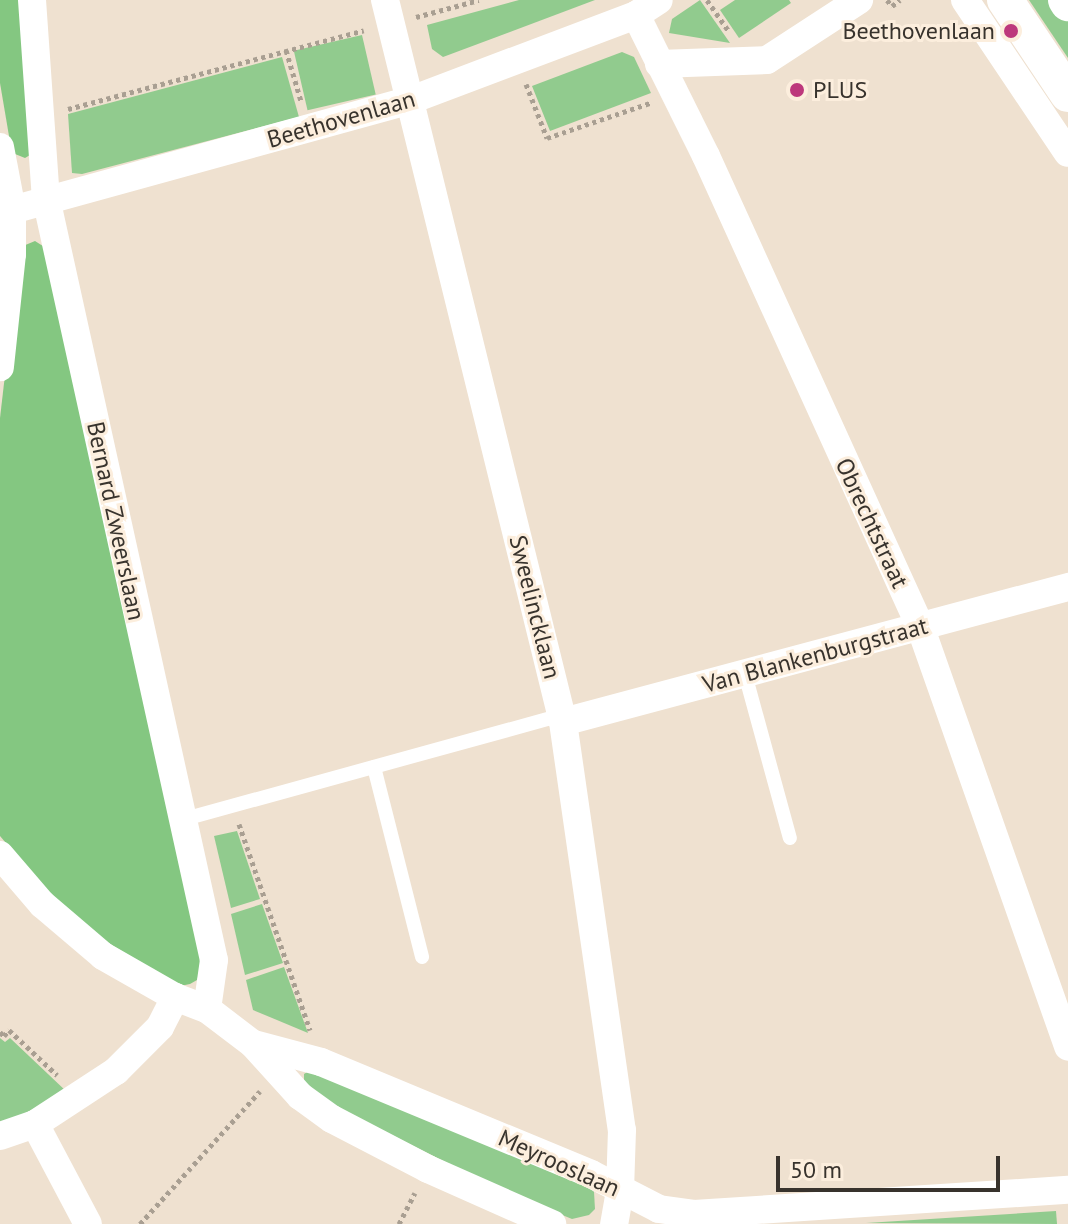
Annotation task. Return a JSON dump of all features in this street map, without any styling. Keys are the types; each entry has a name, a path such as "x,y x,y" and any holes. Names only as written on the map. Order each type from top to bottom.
{"street":[{"name":"Bernard Zweerslaan","path":"32,0 46,198 214,960 207,1009"},
{"path":"659,64 767,60 859,0"},
{"path":"965,0 1068,153"},
{"path":"1005,0 1068,94"},
{"name":"Obrechtstraat","path":"648,8 659,64 677,94 920,626 1068,1047"},
{"name":"Beethovenlaan","path":"12,210 46,198 411,100 648,8"},
{"name":"Sweelincklaan","path":"388,12 562,719 622,1130 620,1191 614,1224"},
{"path":"0,147 12,210 12,254 0,367"},
{"name":"Van Blankenburgstraat","path":"562,719 745,674 1068,587"},
{"path":"0,855 42,904 103,956 175,997 207,1009"},
{"path":"0,1136 35,1124 116,1071 160,1027 175,997"},
{"name":"Meyrooslaan","path":"207,1009 253,1044 300,1096 365,1137 552,1224"},
{"name":"Meyrooslaan","path":"253,1044 321,1062 591,1174 659,1209 694,1214 1068,1190"},
{"path":"35,1124 88,1224"}],"lane":[{"path":"745,674 790,838"},
{"path":"181,820 562,719"},
{"path":"374,767 422,957"}],"path":[{"path":"40,116 286,50 388,12 479,0"},
{"path":"887,0 892,6 900,0"},
{"path":"286,50 308,129"},
{"path":"517,61 547,138 677,94"},
{"path":"232,804 321,1062"},
{"path":"0,1032 4,1036 9,1030 78,1095"},
{"path":"140,1224 278,1071"}],"green space":[{"path":"0,0 22,0 30,155 25,158 15,154 9,136 0,83"},
{"path":"519,0 595,0 443,57 432,49 427,25"},
{"path":"700,0 730,43 669,33 672,19"},
{"path":"735,0 789,0 791,3 739,38 720,10"},
{"path":"1029,0 1057,0 1068,17 1068,58"},
{"path":"362,35 376,94 308,110 294,51"},
{"path":"622,52 634,57 651,93 550,131 532,86"},
{"path":"282,57 299,117 82,174 72,173 68,114"},
{"path":"35,241 46,248 203,962 197,980 190,984 180,986 100,938 50,895 0,836 0,418 19,254 23,246"},
{"path":"237,831 260,899 231,908 214,836"},
{"path":"262,904 283,963 245,975 231,914"},
{"path":"284,967 308,1033 253,1010 246,980"},
{"path":"0,1038 5,1042 10,1038 67,1092 0,1126"},
{"path":"309,1071 587,1184 594,1192 595,1209 589,1215 572,1219 501,1190 336,1107 304,1083 304,1074"},
{"path":"1056,1211 1057,1224 866,1223"}],"place":[{"name":"Beethovenlaan","path":"1011,31"},
{"name":"PLUS","path":"797,90"}]}
